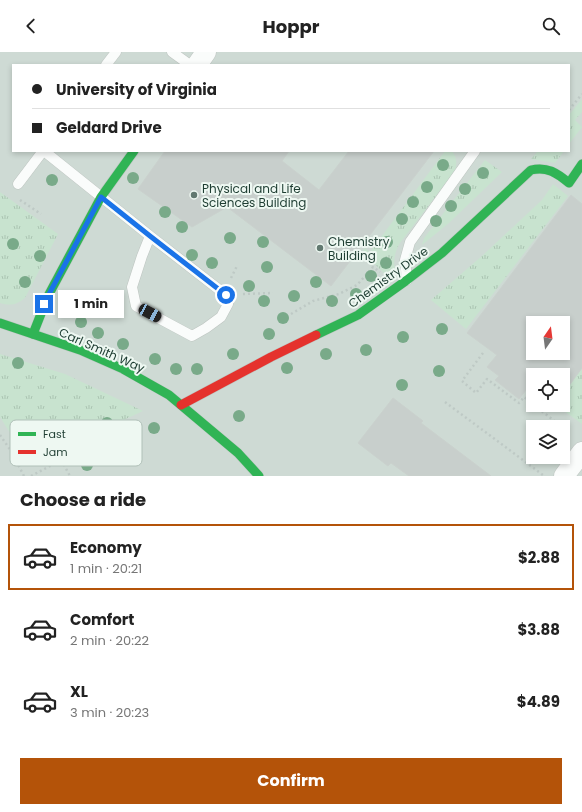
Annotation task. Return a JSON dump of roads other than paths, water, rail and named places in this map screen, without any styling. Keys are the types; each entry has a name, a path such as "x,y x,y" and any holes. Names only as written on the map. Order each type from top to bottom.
{"street":[{"path":"198,64 206,52"},
{"path":"33,334 48,296 101,197 133,152"},
{"name":"Chemistry Drive","path":"182,405 271,357 358,315 407,280 442,252 531,170 539,168 549,170 558,174 569,183 582,164"},
{"name":"Carl Smith Way","path":"0,323 80,350 123,369 169,395 238,453 259,476"},
{"path":"564,476 582,452"}],"lane":[{"path":"107,64 116,52"},
{"path":"172,52 189,64"},
{"path":"18,184 43,152"},
{"path":"45,152 226,295 228,304 221,317 192,336 136,306 132,287 150,236"},
{"path":"407,280 405,260 410,242 474,152"}],"place":[{"name":"Physical and Life Sciences Building","path":"194,195"},
{"name":"Chemistry Building","path":"320,248"}]}
